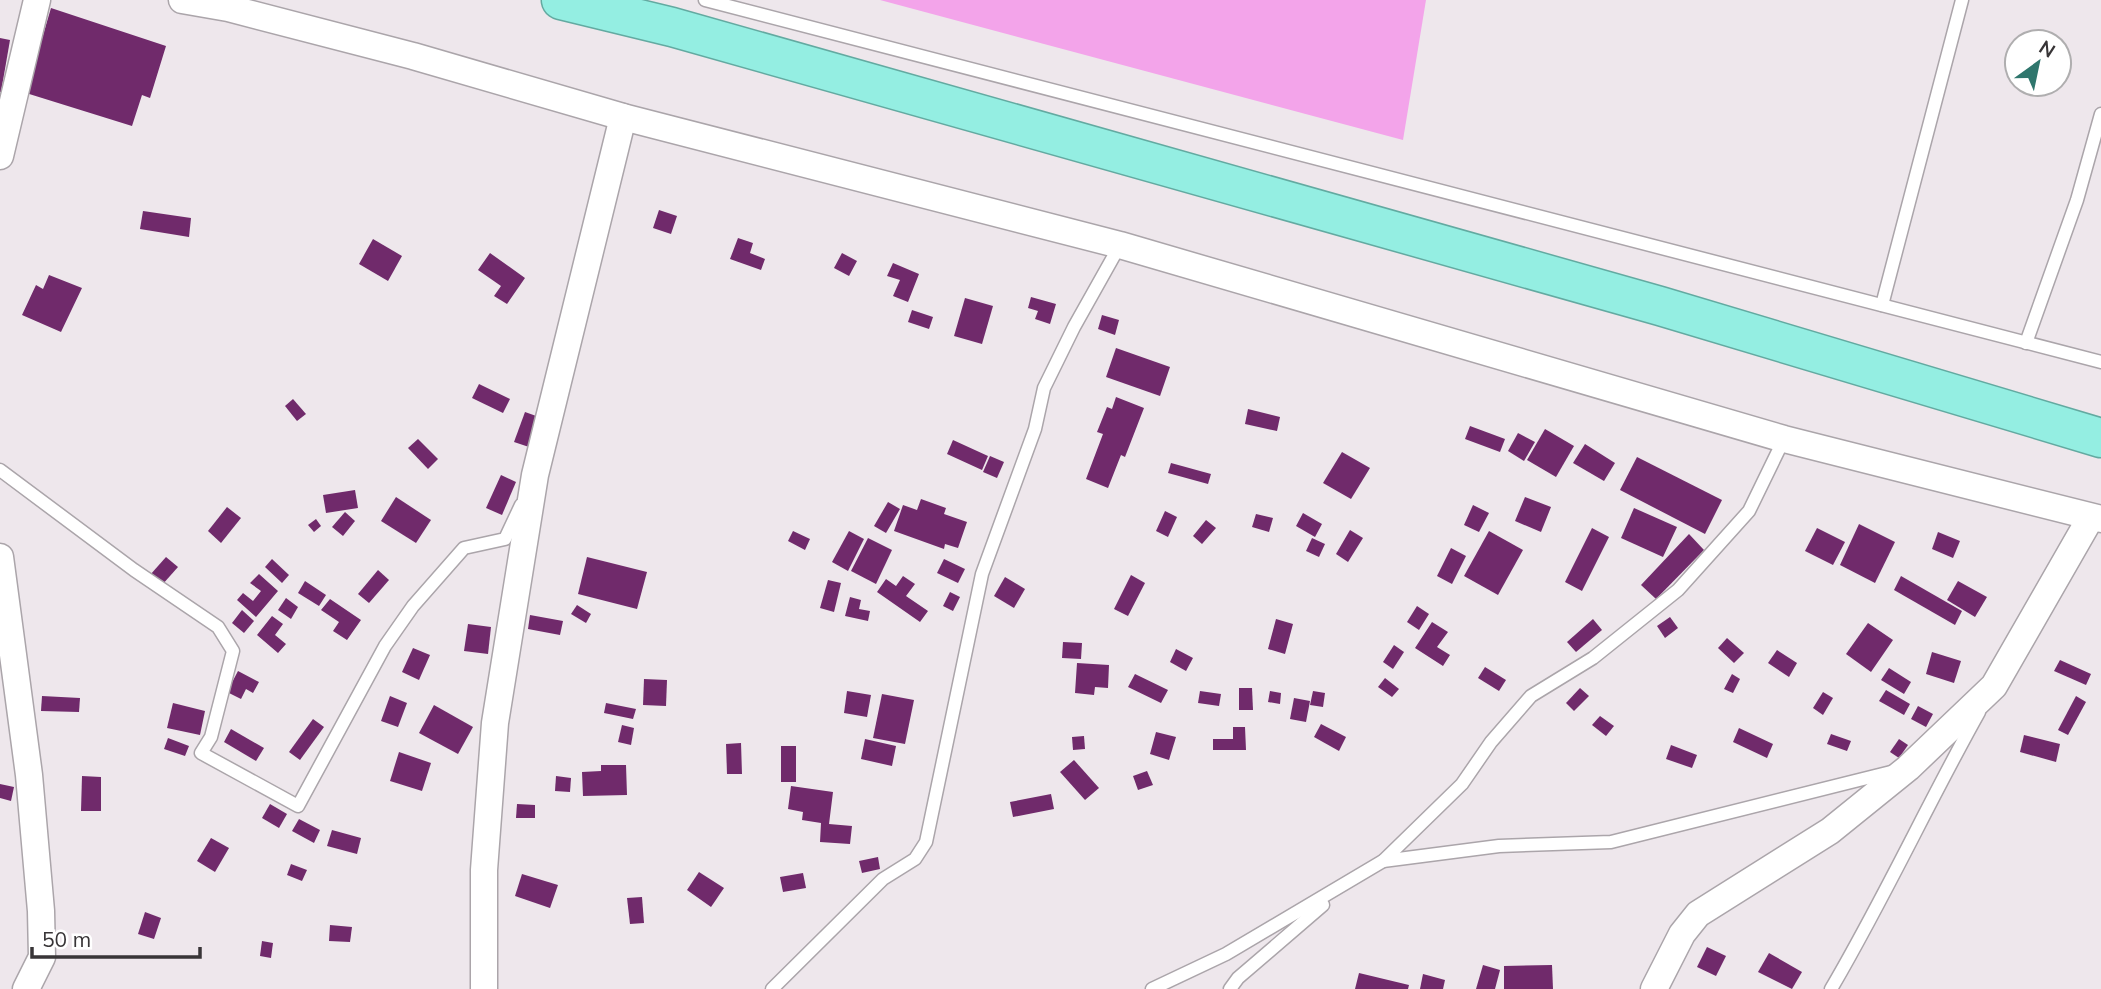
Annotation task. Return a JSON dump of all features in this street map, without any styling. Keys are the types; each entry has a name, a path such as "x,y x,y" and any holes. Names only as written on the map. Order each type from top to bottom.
{"highway":[{"path":"561,0 672,27 1660,306 2101,438"},
{"path":"1660,306 2101,417"}],"street":[{"path":"0,156 37,0"},
{"path":"182,0 229,8 400,53 623,117 1121,245 1784,439 2096,518 1994,686 1908,768 1830,831 1698,914 1682,934 1654,989"},
{"path":"484,989 484,870 495,723 535,475 623,117"},
{"path":"0,557 29,775 41,911 42,957 26,989"}],"lane":[{"path":"705,0 2101,362"},
{"path":"1882,305 1962,0"},
{"path":"2026,343 2077,200 2101,114"},
{"path":"772,989 883,879 915,859 926,842 982,574 1035,429 1044,388 1074,327 1121,245"},
{"path":"1152,989 1226,954 1342,888 1383,861 1462,784 1491,742 1531,695 1593,658 1678,590 1749,511 1784,439"},
{"path":"0,470 134,570 218,627 233,651 211,737 201,753 298,806 392,636 464,548 505,539 535,475"},
{"path":"1831,989 1863,934 1905,849 1994,686"},
{"path":"1383,861 1499,846 1611,842 1717,814 1794,799 1908,768"},
{"path":"1230,989 1238,978 1342,888"}],"shaded area":[{"path":"880,0 1426,0 1403,140"}],"building":[{"path":"51,8 166,46 150,98 142,95 132,126 26,93"},
{"path":"0,38 10,40 1,92 0,92"},
{"path":"659,210 677,216 671,234 653,228"},
{"path":"143,211 191,218 189,237 140,229"},
{"path":"738,238 753,243 750,253 765,259 761,270 730,259"},
{"path":"373,239 402,256 388,281 359,264"},
{"path":"490,253 525,278 507,304 494,296 501,286 478,270"},
{"path":"842,253 857,261 849,276 834,268"},
{"path":"893,263 919,274 908,302 893,296 900,280 887,276"},
{"path":"49,275 82,288 61,332 22,315 36,285 43,289"},
{"path":"1031,297 1056,304 1050,324 1035,319 1038,311 1028,308"},
{"path":"965,298 993,306 982,344 954,336"},
{"path":"912,310 933,317 929,329 908,322"},
{"path":"1102,315 1119,320 1115,335 1098,329"},
{"path":"1116,348 1170,367 1160,396 1106,377"},
{"path":"479,384 510,399 503,413 472,398"},
{"path":"1116,397 1144,408 1125,457 1121,455 1108,488 1086,479 1103,434 1097,432 1107,407 1112,409"},
{"path":"293,399 306,414 297,421 285,406"},
{"path":"1248,409 1280,417 1277,431 1245,424"},
{"path":"525,412 539,417 529,447 514,442"},
{"path":"1470,426 1505,439 1500,452 1465,439"},
{"path":"1545,429 1574,446 1556,477 1527,460"},
{"path":"1518,433 1535,442 1524,461 1508,451"},
{"path":"418,439 438,459 428,469 408,448"},
{"path":"953,440 988,456 982,470 947,454"},
{"path":"1585,444 1615,463 1604,481 1573,463"},
{"path":"1342,452 1370,468 1351,499 1323,483"},
{"path":"990,456 1004,462 997,478 983,472"},
{"path":"1637,457 1722,500 1705,534 1620,490"},
{"path":"1171,463 1211,474 1208,484 1168,473"},
{"path":"501,475 516,482 502,515 486,508"},
{"path":"355,490 358,508 326,513 323,495"},
{"path":"396,497 431,520 416,543 381,521"},
{"path":"1525,497 1551,507 1541,532 1515,521"},
{"path":"921,499 946,508 944,514 967,522 958,548 945,544 944,549 894,531 903,505 917,510"},
{"path":"888,502 900,509 886,533 874,526"},
{"path":"1473,505 1489,513 1479,532 1464,525"},
{"path":"227,507 241,518 221,543 208,531"},
{"path":"1634,508 1677,527 1663,557 1621,538"},
{"path":"1165,511 1177,517 1168,537 1156,531"},
{"path":"345,512 355,521 343,536 332,527"},
{"path":"1303,513 1322,524 1315,537 1296,526"},
{"path":"1256,514 1273,518 1269,532 1252,527"},
{"path":"316,519 321,526 314,532 308,525"},
{"path":"1206,520 1216,528 1202,544 1193,536"},
{"path":"1859,524 1895,542 1875,583 1840,565"},
{"path":"1592,528 1609,537 1582,591 1565,582"},
{"path":"1817,528 1845,542 1833,565 1805,551"},
{"path":"1350,530 1363,538 1348,562 1336,554"},
{"path":"793,531 810,539 805,550 788,541"},
{"path":"849,531 864,539 848,571 832,562"},
{"path":"1489,531 1523,550 1498,595 1464,576"},
{"path":"1938,532 1960,541 1953,558 1932,549"},
{"path":"1689,534 1704,550 1656,599 1641,585"},
{"path":"868,538 892,550 876,584 851,571"},
{"path":"1312,538 1325,544 1319,557 1306,551"},
{"path":"1451,548 1466,556 1452,584 1437,576"},
{"path":"166,557 178,567 162,585 150,575"},
{"path":"587,557 647,572 637,609 578,594"},
{"path":"272,559 289,575 282,583 265,567"},
{"path":"944,559 965,569 958,583 937,573"},
{"path":"378,570 389,580 369,603 358,594"},
{"path":"259,574 278,591 256,617 237,600 243,593 253,601 261,591 250,583"},
{"path":"1131,575 1145,583 1128,616 1114,609"},
{"path":"903,576 915,584 906,596 928,611 920,622 877,592 886,579 896,586"},
{"path":"1901,576 1962,611 1955,625 1894,590"},
{"path":"1005,577 1025,589 1014,608 994,596"},
{"path":"828,580 841,583 834,612 820,608"},
{"path":"305,581 326,595 319,606 298,593"},
{"path":"1958,581 1987,597 1975,617 1947,600"},
{"path":"950,592 960,597 953,611 943,606"},
{"path":"850,597 861,600 859,609 870,611 868,621 845,616"},
{"path":"286,598 298,607 291,619 278,610"},
{"path":"330,599 361,620 347,640 333,631 339,622 321,610"},
{"path":"577,605 591,614 586,623 571,614"},
{"path":"1417,606 1429,614 1419,630 1407,622"},
{"path":"242,610 254,621 244,633 232,623"},
{"path":"530,615 563,621 560,635 528,629"},
{"path":"272,616 283,624 275,635 286,644 278,653 257,635"},
{"path":"1670,617 1678,628 1665,638 1657,626"},
{"path":"1276,619 1293,624 1285,654 1268,649"},
{"path":"1593,619 1602,630 1576,652 1567,642"},
{"path":"1432,622 1448,632 1437,647 1450,655 1443,666 1415,648"},
{"path":"1868,623 1893,640 1871,672 1846,654"},
{"path":"468,624 491,627 488,654 464,651"},
{"path":"1727,638 1744,653 1734,663 1718,648"},
{"path":"1063,642 1082,643 1081,659 1062,658"},
{"path":"1394,645 1404,652 1393,669 1383,662"},
{"path":"413,648 430,655 419,680 402,672"},
{"path":"1176,649 1193,658 1186,671 1170,662"},
{"path":"1777,650 1797,663 1789,677 1768,663"},
{"path":"1932,652 1961,661 1954,683 1926,674"},
{"path":"2060,660 2091,674 2086,685 2054,671"},
{"path":"1077,663 1109,665 1108,688 1095,687 1094,695 1075,693"},
{"path":"1485,667 1506,680 1499,691 1478,678"},
{"path":"1889,668 1911,682 1904,694 1881,680"},
{"path":"238,671 259,682 253,693 246,689 241,699 227,692"},
{"path":"1135,674 1168,690 1161,703 1128,687"},
{"path":"1732,674 1740,679 1733,693 1724,689"},
{"path":"1385,678 1399,689 1392,697 1378,687"},
{"path":"644,679 667,680 666,706 643,705"},
{"path":"1239,688 1252,688 1253,710 1239,710"},
{"path":"1580,688 1589,696 1574,711 1566,703"},
{"path":"1886,690 1910,704 1904,715 1879,701"},
{"path":"847,691 871,695 867,717 844,713"},
{"path":"1200,691 1221,694 1219,706 1198,703"},
{"path":"1270,691 1281,693 1280,704 1268,702"},
{"path":"1313,691 1325,693 1323,707 1310,705"},
{"path":"1823,692 1833,698 1823,715 1813,708"},
{"path":"882,694 914,700 905,744 873,738"},
{"path":"42,696 80,698 79,712 41,711"},
{"path":"390,696 407,703 398,727 381,721"},
{"path":"2076,696 2086,702 2068,735 2058,730"},
{"path":"1294,698 1310,701 1306,722 1290,719"},
{"path":"173,703 205,711 200,735 167,728"},
{"path":"606,703 636,709 633,719 604,713"},
{"path":"434,705 473,727 458,754 419,733"},
{"path":"1918,706 1933,714 1926,727 1911,719"},
{"path":"1600,716 1614,726 1606,736 1592,725"},
{"path":"313,719 324,727 300,760 289,752"},
{"path":"1321,724 1346,737 1339,751 1314,737"},
{"path":"622,725 634,728 631,745 618,742"},
{"path":"1233,727 1245,727 1246,750 1213,750 1213,739 1233,739"},
{"path":"1739,728 1773,744 1767,758 1733,742"},
{"path":"231,729 264,748 256,761 224,742"},
{"path":"1156,732 1176,737 1169,760 1150,754"},
{"path":"1831,734 1851,741 1847,751 1827,744"},
{"path":"2024,735 2060,744 2056,762 2020,752"},
{"path":"1084,736 1085,749 1073,750 1072,737"},
{"path":"168,738 189,746 185,756 164,749"},
{"path":"865,739 896,746 892,766 861,759"},
{"path":"1899,739 1908,745 1899,758 1890,752"},
{"path":"741,743 742,774 727,774 726,744"},
{"path":"1671,745 1697,755 1692,768 1666,759"},
{"path":"781,746 796,746 796,782 781,782"},
{"path":"399,752 431,763 422,791 390,781"},
{"path":"1074,760 1099,788 1085,800 1060,772"},
{"path":"601,765 626,765 627,795 583,796 582,772 601,771"},
{"path":"1147,771 1153,785 1138,790 1133,776"},
{"path":"82,776 101,777 101,811 81,811"},
{"path":"556,776 571,778 570,792 555,791"},
{"path":"0,784 14,787 11,801 0,798"},
{"path":"791,786 833,792 829,824 852,826 850,844 820,842 821,823 802,820 803,812 788,809"},
{"path":"1051,794 1054,809 1013,817 1010,802"},
{"path":"270,804 287,814 279,828 262,818"},
{"path":"517,804 535,805 535,818 516,818"},
{"path":"299,819 320,830 314,843 292,831"},
{"path":"332,830 361,838 357,854 327,846"},
{"path":"211,838 229,848 215,872 197,861"},
{"path":"878,857 880,869 862,873 859,861"},
{"path":"291,864 307,870 302,881 287,875"},
{"path":"699,872 724,888 711,907 687,890"},
{"path":"803,873 806,888 783,892 780,877"},
{"path":"522,874 558,885 550,908 515,896"},
{"path":"642,897 644,923 630,924 627,898"},
{"path":"145,912 161,918 154,939 138,934"},
{"path":"330,925 352,927 350,942 329,941"},
{"path":"262,941 273,943 271,958 260,956"},
{"path":"1707,947 1726,956 1716,976 1697,967"},
{"path":"1769,953 1802,972 1792,989 1758,972"},
{"path":"1483,965 1500,970 1495,989 1476,989"},
{"path":"1552,965 1553,989 1504,989 1504,966"},
{"path":"1359,973 1409,985 1408,989 1355,989"},
{"path":"1423,974 1445,980 1443,989 1420,989"}]}
